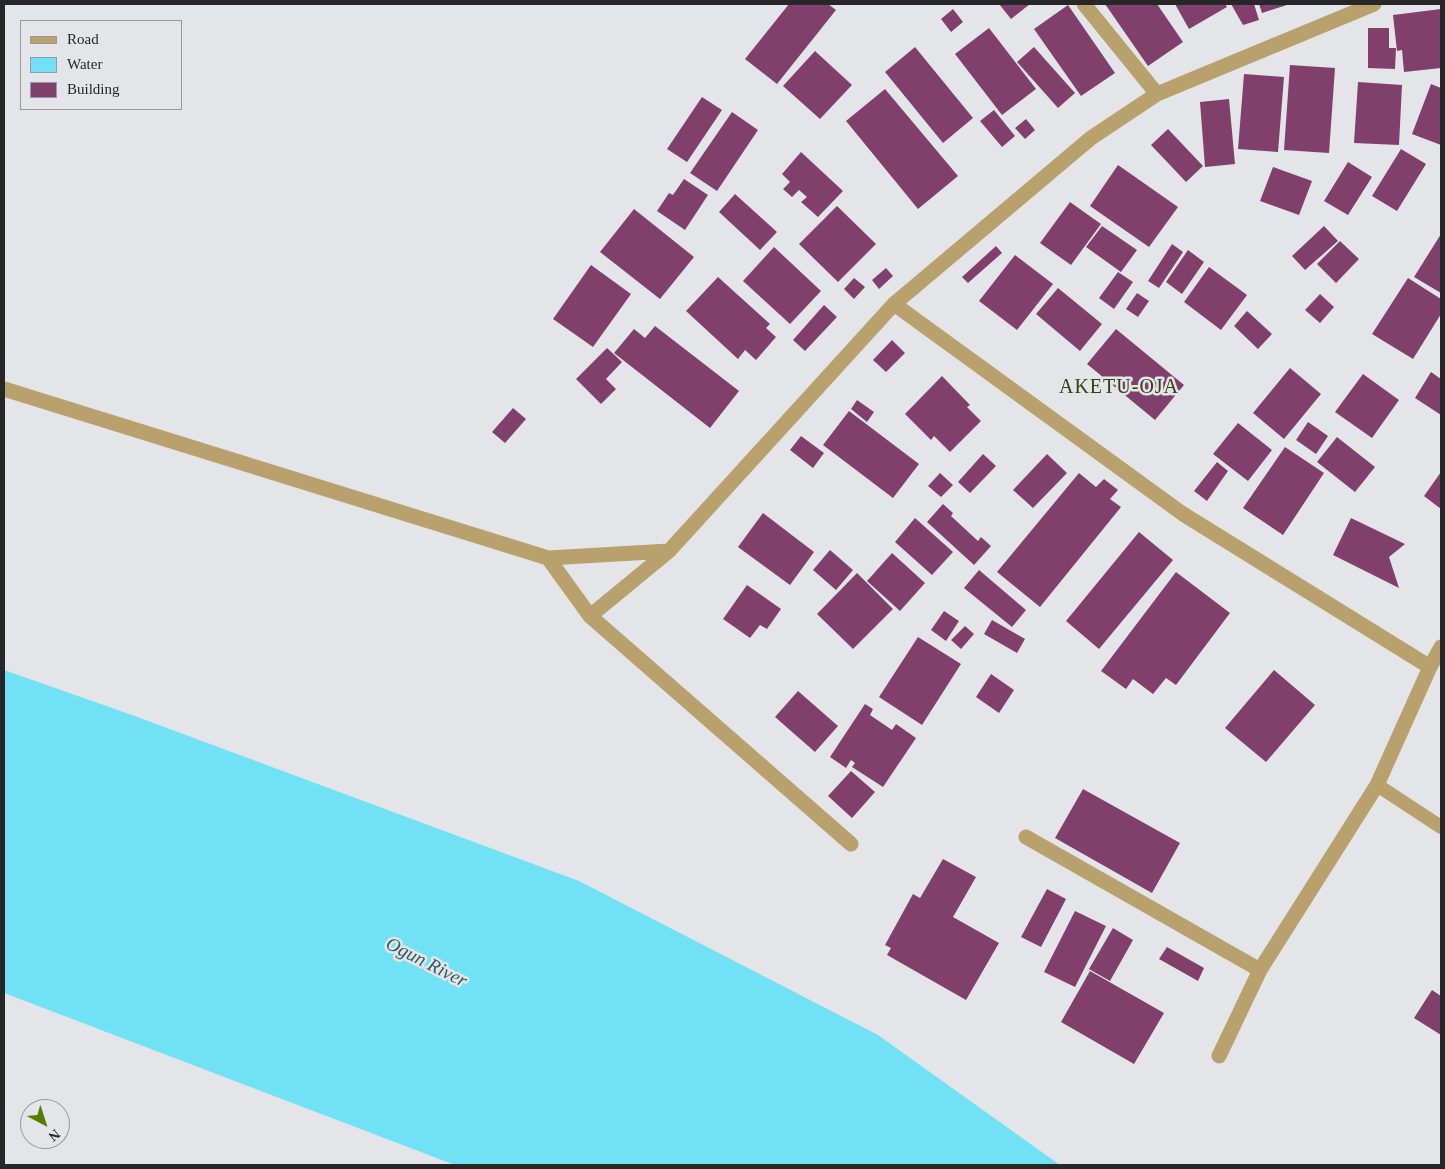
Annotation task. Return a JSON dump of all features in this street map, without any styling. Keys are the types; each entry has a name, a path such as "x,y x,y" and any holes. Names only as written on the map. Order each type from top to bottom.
{"street":[{"path":"1084,4 1157,94"},
{"path":"590,616 669,551 894,304 1091,138 1157,94 1374,4"},
{"path":"894,304 1183,514 1430,667"},
{"path":"4,390 548,558 669,551"},
{"path":"548,558 590,616 850,844"},
{"path":"1219,1056 1260,970 1376,785 1441,647"},
{"path":"1026,837 1260,970"}],"lane":[{"path":"1376,785 1441,827"}],"water":[{"name":"Ogun River","path":"4,670 132,715 579,881 878,1035 1060,1165 455,1165 4,993"}],"building":[{"path":"789,4 828,4 836,10 777,84 745,59"},
{"path":"999,4 1030,4 1011,19"},
{"path":"1105,4 1157,4 1183,42 1148,66"},
{"path":"1175,4 1225,4 1227,7 1189,29"},
{"path":"1231,4 1254,4 1259,20 1243,25"},
{"path":"1259,4 1290,4 1262,13"},
{"path":"1068,5 1115,73 1081,96 1034,29"},
{"path":"953,9 963,22 951,32 941,19"},
{"path":"1441,9 1441,68 1404,72 1402,50 1397,51 1393,15"},
{"path":"989,28 1036,89 1002,115 955,54"},
{"path":"1368,28 1389,28 1389,48 1396,48 1395,69 1368,68"},
{"path":"915,47 973,118 943,143 885,72"},
{"path":"1034,47 1075,93 1058,108 1017,62"},
{"path":"815,51 852,85 820,119 783,86"},
{"path":"1290,65 1335,68 1329,153 1284,150"},
{"path":"1244,74 1284,77 1278,152 1238,149"},
{"path":"1358,82 1402,85 1399,145 1354,143"},
{"path":"1431,84 1441,88 1441,145 1412,134"},
{"path":"885,89 958,176 918,209 846,121"},
{"path":"702,97 722,110 687,162 667,149"},
{"path":"1229,99 1235,164 1205,167 1200,102"},
{"path":"994,110 1015,136 1002,147 980,121"},
{"path":"732,112 758,130 717,191 690,173"},
{"path":"1026,119 1035,130 1025,139 1015,128"},
{"path":"1168,129 1203,166 1186,182 1151,145"},
{"path":"1401,149 1426,164 1397,211 1372,196"},
{"path":"801,152 843,191 818,217 801,202 807,197 799,190 792,197 783,189 790,182 782,174"},
{"path":"1348,162 1372,177 1348,215 1324,201"},
{"path":"1118,165 1178,207 1149,247 1090,206"},
{"path":"1273,167 1312,181 1299,215 1260,201"},
{"path":"684,179 708,195 685,230 657,211 669,193 673,195"},
{"path":"735,194 777,232 760,250 719,212"},
{"path":"1070,202 1101,224 1071,265 1040,243"},
{"path":"837,206 876,244 838,282 799,244"},
{"path":"634,209 694,257 660,299 600,252"},
{"path":"1102,226 1137,250 1121,272 1086,247"},
{"path":"1324,226 1338,241 1305,270 1292,256"},
{"path":"1441,234 1441,293 1414,277"},
{"path":"1340,241 1359,259 1336,283 1317,264"},
{"path":"1172,244 1183,252 1159,288 1148,281"},
{"path":"996,246 1002,253 968,283 962,277"},
{"path":"774,247 821,291 790,324 743,281"},
{"path":"1188,250 1204,262 1182,294 1166,282"},
{"path":"1015,255 1053,284 1017,330 979,301"},
{"path":"591,265 631,294 593,347 553,319"},
{"path":"1209,267 1247,295 1221,330 1184,302"},
{"path":"886,268 893,276 879,289 872,280"},
{"path":"1118,272 1133,282 1114,309 1099,298"},
{"path":"718,277 770,324 766,328 776,337 756,360 745,350 738,359 686,311"},
{"path":"854,278 865,287 854,299 844,289"},
{"path":"1408,278 1441,299 1441,314 1413,359 1372,334"},
{"path":"1058,288 1102,324 1080,351 1036,314"},
{"path":"1137,293 1149,301 1138,317 1126,309"},
{"path":"1320,294 1334,307 1320,323 1305,310"},
{"path":"824,305 837,317 805,351 793,340"},
{"path":"1247,311 1272,334 1258,349 1234,326"},
{"path":"655,326 739,391 710,428 614,353 634,329 645,338"},
{"path":"1116,329 1184,385 1155,420 1087,364"},
{"path":"892,340 905,353 886,372 873,360"},
{"path":"607,348 622,362 606,379 616,389 601,404 576,379"},
{"path":"1290,368 1321,394 1284,439 1253,413"},
{"path":"1431,372 1441,379 1441,415 1415,398"},
{"path":"1363,374 1399,400 1372,438 1335,412"},
{"path":"942,376 970,405 967,407 981,421 950,452 934,436 931,440 905,414"},
{"path":"857,400 874,412 867,422 851,409"},
{"path":"513,408 526,419 505,443 492,432"},
{"path":"849,411 919,464 893,498 823,445"},
{"path":"1308,422 1328,436 1316,454 1296,440"},
{"path":"1238,423 1272,450 1248,481 1213,454"},
{"path":"801,436 824,453 813,468 790,450"},
{"path":"1337,437 1375,467 1355,492 1317,462"},
{"path":"1285,447 1324,473 1283,535 1243,508"},
{"path":"983,454 996,466 970,493 958,482"},
{"path":"1047,454 1067,473 1033,508 1013,490"},
{"path":"1217,462 1228,471 1207,501 1194,491"},
{"path":"1441,472 1441,509 1424,496"},
{"path":"940,473 953,485 941,497 928,486"},
{"path":"1079,473 1096,487 1104,479 1118,490 1110,499 1121,507 1040,607 997,572"},
{"path":"943,504 953,513 951,516 978,541 981,537 991,546 974,565 927,522"},
{"path":"763,513 814,552 790,585 738,547"},
{"path":"915,518 953,552 932,575 895,542"},
{"path":"1351,518 1405,544 1389,557 1399,588 1333,555"},
{"path":"1139,532 1173,560 1099,649 1066,621"},
{"path":"830,550 853,570 836,590 813,570"},
{"path":"892,553 925,583 900,611 867,581"},
{"path":"979,570 1026,610 1012,627 964,588"},
{"path":"1176,572 1230,613 1176,685 1166,678 1153,694 1133,679 1126,689 1101,671"},
{"path":"857,573 893,609 853,649 817,614"},
{"path":"747,585 781,609 767,629 760,625 750,638 723,619"},
{"path":"944,611 959,621 946,641 931,630"},
{"path":"992,620 1025,639 1017,653 984,634"},
{"path":"965,626 974,634 961,649 951,640"},
{"path":"918,637 961,664 922,725 879,697"},
{"path":"1274,670 1315,705 1266,762 1225,728"},
{"path":"991,674 1014,690 999,713 976,697"},
{"path":"798,691 838,726 815,752 775,717"},
{"path":"865,704 873,709 870,715 892,730 896,724 916,738 883,787 852,767 855,763 851,760 846,768 830,757"},
{"path":"851,771 875,792 852,818 828,796"},
{"path":"1083,789 1180,843 1152,893 1055,838"},
{"path":"943,859 976,877 953,917 999,943 966,1000 887,955 891,948 885,945 913,894 920,898"},
{"path":"1047,889 1066,899 1041,947 1021,937"},
{"path":"1075,911 1106,926 1075,987 1044,972"},
{"path":"1113,928 1133,940 1110,981 1089,969"},
{"path":"1167,947 1204,968 1198,981 1159,959"},
{"path":"1090,971 1164,1013 1134,1064 1061,1022"},
{"path":"1432,990 1441,996 1441,1035 1414,1018"}],"district":[{"name":"AKETU-OJA","path":"1119,388"}]}
